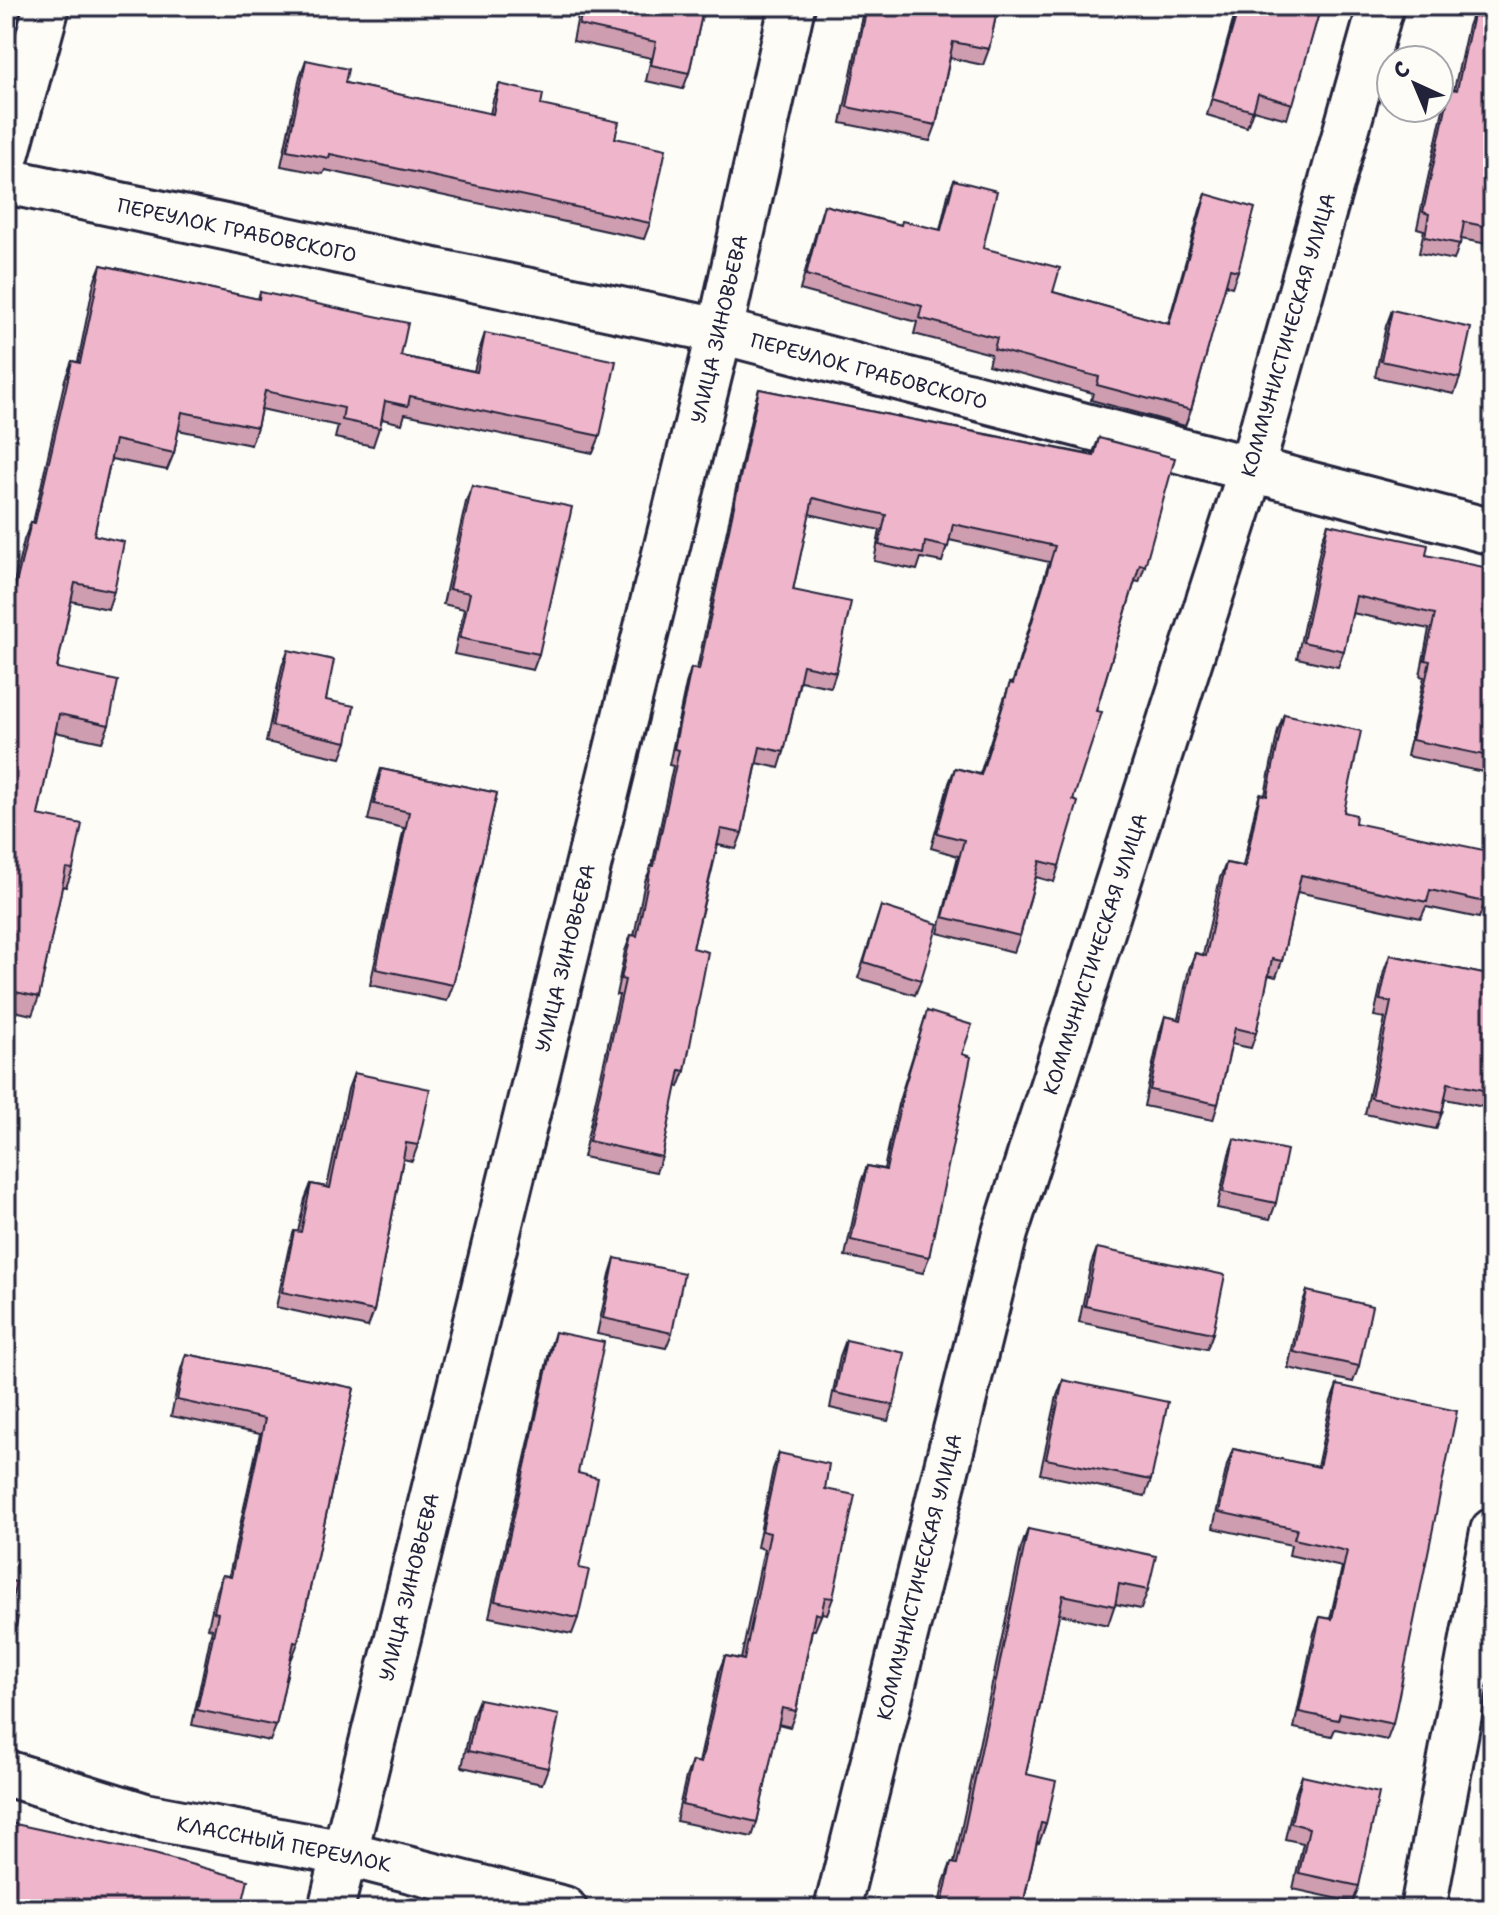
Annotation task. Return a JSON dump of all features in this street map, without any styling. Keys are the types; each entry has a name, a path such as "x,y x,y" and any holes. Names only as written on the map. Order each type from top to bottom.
{"street":[{"path":"6,156 47,6"},
{"name":"УЛИЦА ЗИНОВЬЕВА","path":"331,1909 720,331 792,6"},
{"name":"КОММУНИСТИЧЕСКАЯ УЛИЦА","path":"837,1909 1005,1233 1251,470 1381,6"},
{"name":"ПЕРЕУЛОК ГРАБОВСКОГО","path":"6,181 720,331 1493,532"},
{"path":"1423,1909 1493,1531"},
{"name":"КЛАССНЫЙ ПЕРЕУЛОК","path":"6,1773 145,1816 344,1853 564,1909"}],"building":[{"path":"583,6 704,6 689,73 651,65 656,42 579,25"},
{"path":"867,6 998,6 989,49 953,42 936,125 847,107"},
{"path":"1239,6 1321,6 1293,104 1258,94 1253,111 1212,99"},
{"path":"1474,10 1493,14 1493,228 1464,222 1460,244 1425,237 1429,214 1423,212 1442,124 1455,124 1457,90"},
{"path":"306,60 348,69 345,83 493,114 499,84 543,94 541,105 619,122 615,138 666,149 650,223 330,154 329,158 287,150"},
{"path":"954,180 997,191 983,248 1060,268 1053,292 1169,324 1206,194 1255,208 1238,271 1230,269 1191,410 1097,385 1099,377 994,349 997,338 919,318 922,306 806,275 824,205 901,225 902,221 941,230"},
{"path":"101,265 259,299 260,292 408,323 401,356 477,372 485,333 616,361 600,436 410,396 408,406 385,401 380,428 342,420 344,408 265,391 257,427 182,412 174,453 115,440 94,535 124,542 114,591 75,583 57,668 118,681 109,725 59,714 38,815 82,824 73,869 66,868 39,997 6,990 6,625 31,522 35,523 72,361 80,363"},
{"path":"1392,310 1471,328 1460,378 1381,361"},
{"path":"759,389 1094,456 1099,438 1175,458 1145,566 1140,564 1096,711 1102,712 1073,800 1078,802 1059,866 1040,861 1020,936 943,917 964,840 937,833 955,768 981,775 1010,683 1013,684 1055,546 953,524 948,547 925,542 923,554 879,545 886,515 813,498 793,590 851,602 836,672 803,665 784,752 760,747 742,833 721,829 693,948 708,952 685,1071 680,1070 662,1157 589,1141 625,980 621,979 631,935 637,936 651,866 654,866 679,750 674,749 691,668 699,670"},
{"path":"472,486 572,507 539,654 460,638 470,593 449,589"},
{"path":"1328,524 1428,545 1426,555 1493,569 1483,631 1493,633 1493,757 1412,740 1430,661 1425,660 1435,614 1356,596 1344,651 1303,642"},
{"path":"288,650 334,660 326,700 354,706 347,742 272,726"},
{"path":"1284,714 1361,731 1344,812 1356,815 1355,823 1493,852 1485,902 1430,890 1427,902 1301,875 1282,961 1272,959 1256,1033 1235,1028 1218,1104 1150,1090 1165,1016 1181,1020 1195,953 1206,956 1226,863 1245,867 1260,794 1267,796"},
{"path":"381,769 497,793 453,985 376,969 409,812 374,804"},
{"path":"881,906 938,924 921,980 864,962"},
{"path":"1390,955 1493,976 1493,1092 1448,1083 1442,1113 1371,1098 1391,1002 1380,1000"},
{"path":"927,1011 972,1025 962,1054 971,1057 929,1257 851,1240 867,1166 886,1170 904,1088"},
{"path":"354,1073 430,1089 418,1145 406,1143 374,1311 282,1292 294,1231 301,1232 311,1184 330,1188"},
{"path":"1234,1139 1287,1150 1276,1203 1223,1192"},
{"path":"1097,1248 1225,1275 1213,1333 1085,1306"},
{"path":"615,1258 684,1273 672,1333 603,1318"},
{"path":"1307,1291 1372,1306 1359,1366 1294,1352"},
{"path":"555,1332 604,1342 578,1473 598,1478 579,1568 589,1570 578,1618 495,1601"},
{"path":"846,1340 905,1353 894,1405 835,1393"},
{"path":"186,1354 354,1388 298,1643 294,1642 276,1726 197,1710 218,1613 214,1612 222,1575 231,1577 265,1419 177,1400"},
{"path":"1063,1380 1168,1402 1151,1480 1046,1459"},
{"path":"1337,1385 1457,1411 1393,1724 1340,1713 1338,1720 1299,1712 1320,1617 1332,1619 1347,1551 1294,1539 1297,1529 1219,1512 1233,1449 1319,1467"},
{"path":"779,1453 829,1464 825,1489 855,1495 833,1598 825,1597 821,1615 815,1613 796,1711 782,1708 757,1822 682,1805 692,1761 701,1763 725,1656 744,1660 770,1533 762,1531"},
{"path":"1028,1529 1156,1556 1148,1590 1119,1584 1115,1606 1063,1595 1026,1774 1056,1781 1046,1824 1041,1823 1022,1909 941,1909 951,1863 957,1864"},
{"path":"6,1580 16,1582 9,1615 18,1617 11,1652 6,1651"},
{"path":"479,1699 559,1715 548,1768 468,1751"},
{"path":"1302,1776 1379,1793 1359,1886 1299,1873 1309,1828 1291,1823"},
{"path":"6,1822 154,1854 248,1880 241,1909 6,1909"}]}
